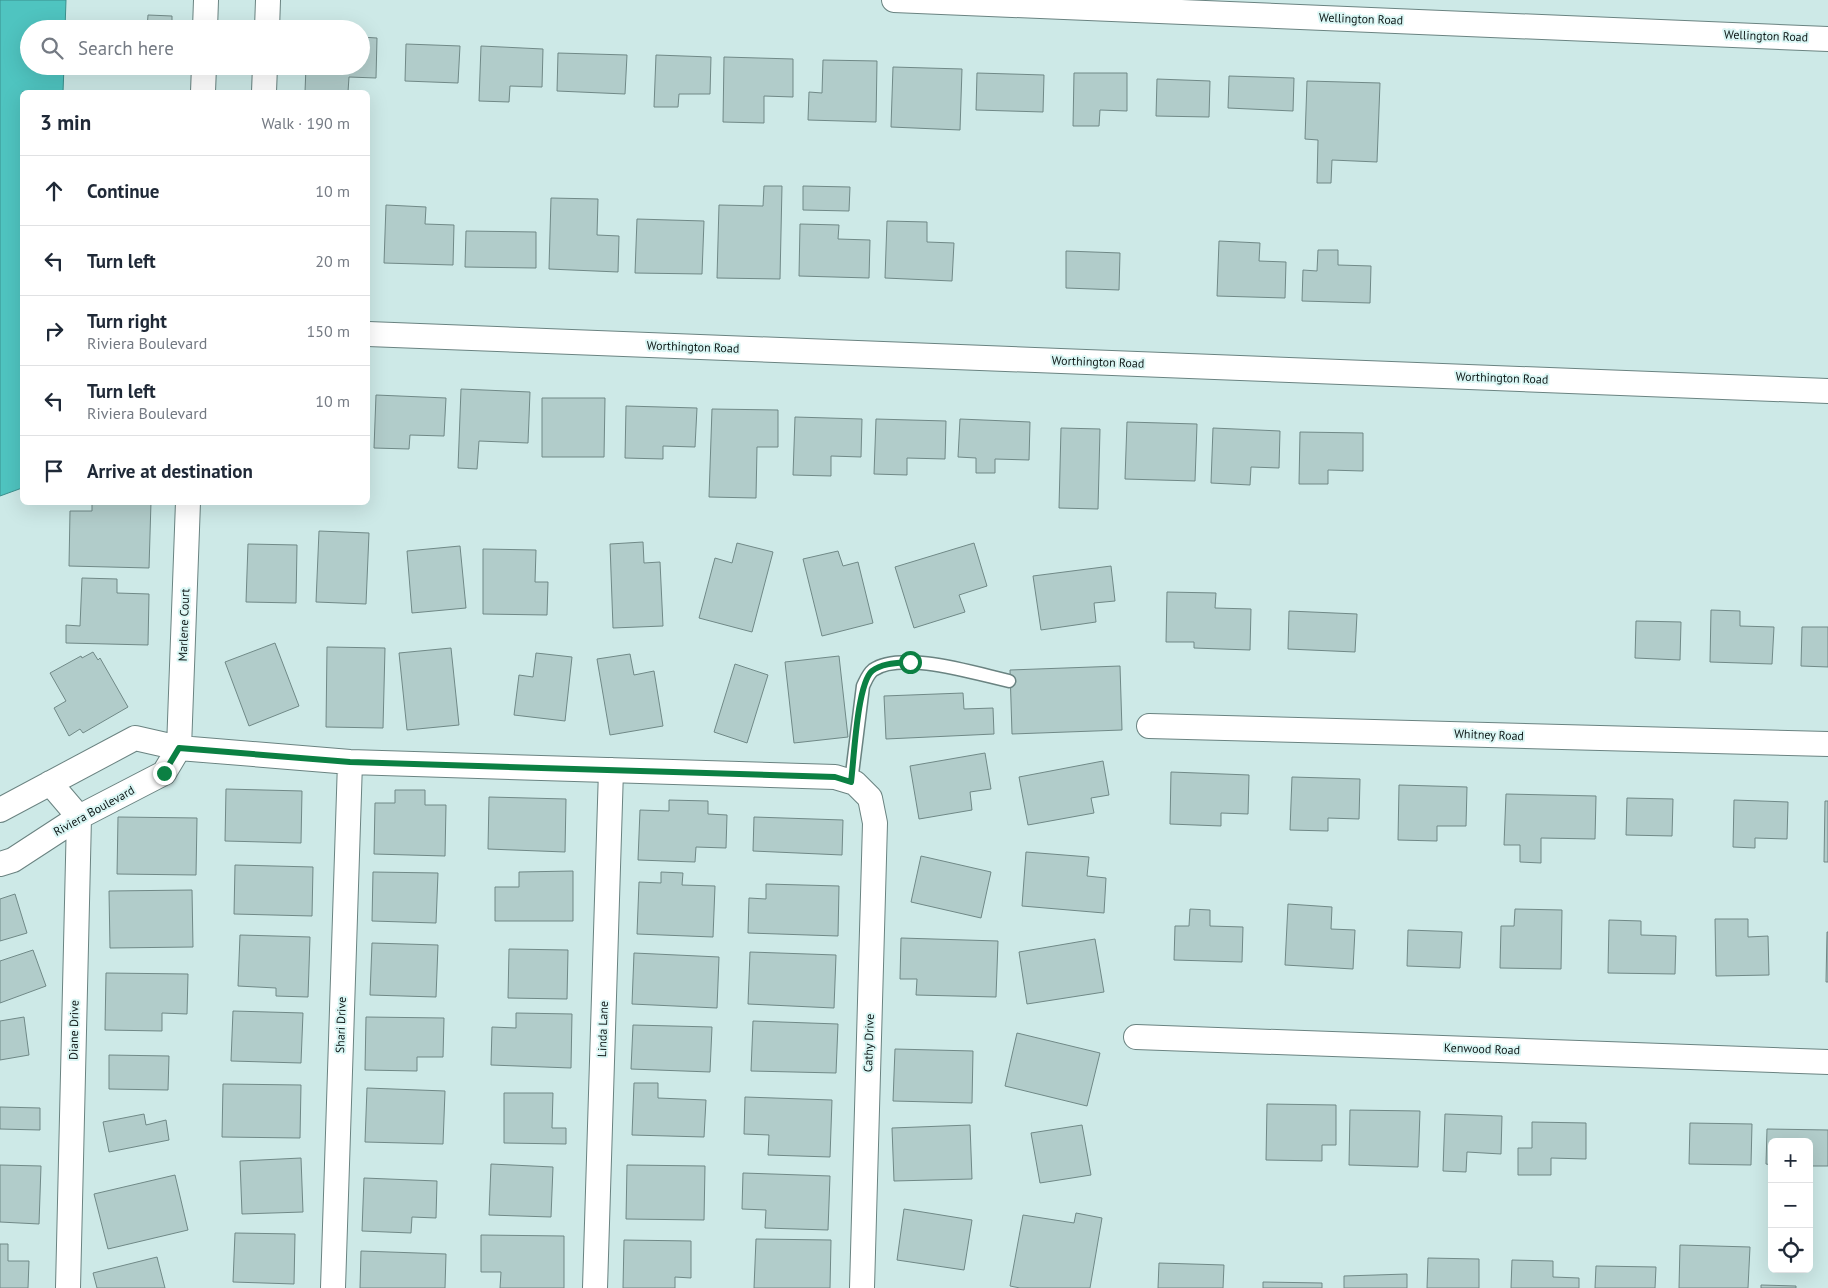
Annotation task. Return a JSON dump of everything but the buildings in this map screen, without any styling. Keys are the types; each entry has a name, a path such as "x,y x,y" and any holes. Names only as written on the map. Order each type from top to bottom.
{"street":[{"path":"205,20 206,0"},
{"path":"267,20 268,0"},
{"name":"Wellington Road","path":"894,0 1828,39"},
{"path":"203,90 204,75"},
{"path":"264,90 265,75"},
{"name":"Worthington Road","path":"370,334 1828,391"},
{"name":"Marlene Court","path":"179,748 188,505"},
{"name":"Whitney Road","path":"1149,726 1828,744"},
{"path":"0,810 135,738 179,748 350,762 835,777 851,782"},
{"name":"Riviera Boulevard","path":"0,864 13,860 80,817 164,773 179,748"},
{"name":"Shari Drive","path":"333,1288 350,762"},
{"name":"Linda Lane","path":"595,1288 611,770"},
{"name":"Cathy Drive","path":"851,782 855,783 870,798 875,823 862,1288"},
{"path":"50,783 80,817"},
{"name":"Diane Drive","path":"68,1288 80,817"},
{"name":"Kenwood Road","path":"1136,1037 1828,1062"}],"lane":[{"path":"851,782 863,686 872,670 892,663 925,663 1009,681"}],"water":[{"path":"0,0 66,0 65,20 20,20 20,75 64,75 63,90 20,90 20,489 0,496"}],"route":[{"path":"164,773 179,748 350,762 835,777 851,782 863,686 872,670 892,663 910,662"}]}
